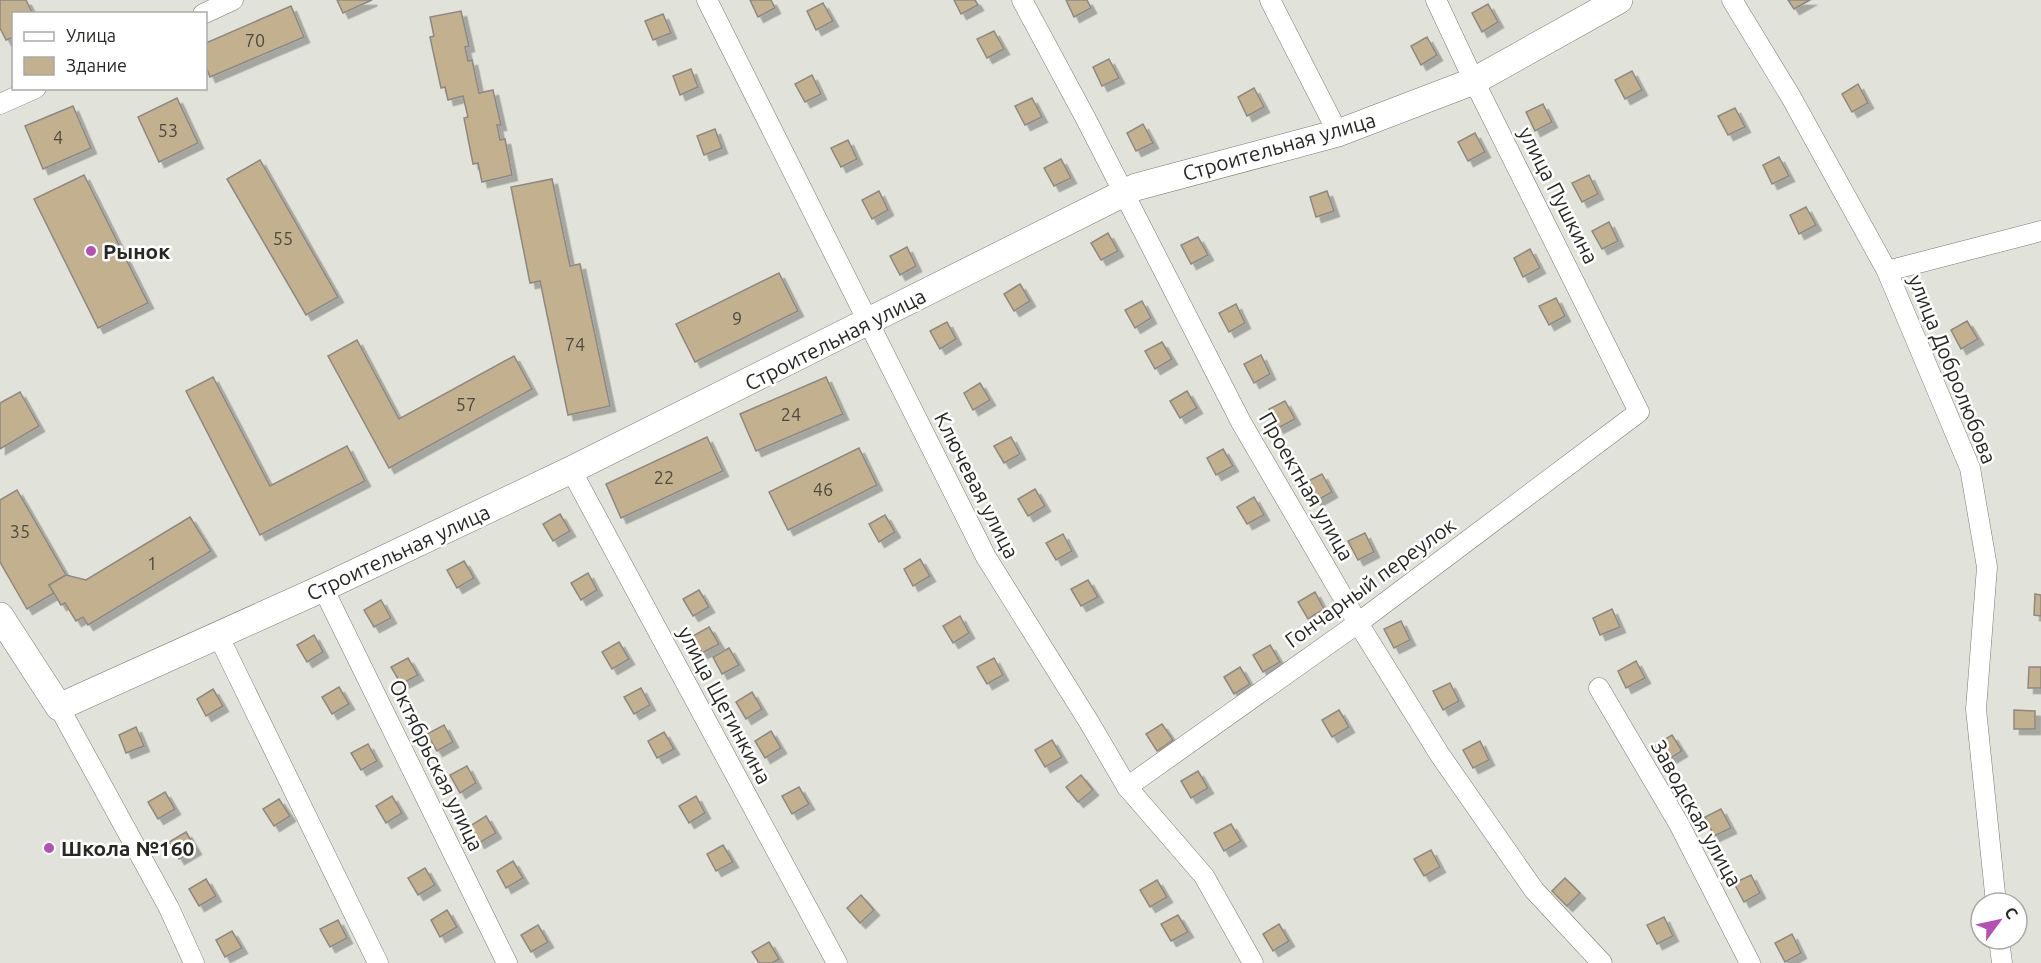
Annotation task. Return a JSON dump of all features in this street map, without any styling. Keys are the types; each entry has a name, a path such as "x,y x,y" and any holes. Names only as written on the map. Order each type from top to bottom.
{"street":[{"path":"206,12 233,0"},
{"name":"Ключевая улица","path":"707,0 986,557 1127,787 1204,876 1252,963"},
{"name":"Проектная улица","path":"1022,0 1241,422 1358,623 1440,755 1534,890 1602,963"},
{"path":"1270,0 1338,133"},
{"name":"улица Пушкина","path":"1436,0 1639,412"},
{"name":"Строительная улица","path":"59,707 323,588 571,470 1136,187 1338,133 1474,81 1619,0"},
{"name":"улица Добролюбова","path":"1732,0 1791,97 1887,271 1970,468 1987,567 1976,709 1995,891"},
{"path":"0,105 32,90"},
{"path":"1887,271 2041,231"},
{"name":"Гончарный переулок","path":"1127,787 1358,623 1639,412"},
{"name":"улица Щетинкина","path":"571,470 837,963"},
{"name":"Октябрьская улица","path":"323,588 507,963"},
{"path":"0,616 59,707 169,908 195,963"},
{"path":"218,635 378,963"},
{"name":"Заводская улица","path":"1599,688 1679,824 1750,963"}],"building":[{"path":"0,0 26,0 32,12 12,12 12,38 6,40 0,28"},
{"path":"337,0 372,0 343,13"},
{"path":"750,0 771,0 775,8 758,17"},
{"path":"954,0 975,0 978,5 961,14"},
{"path":"1066,0 1087,0 1091,8 1074,17"},
{"path":"1788,0 1810,0 1794,9"},
{"path":"823,3 833,21 816,30 807,11"},
{"path":"1488,4 1498,22 1482,32 1472,13"},
{"path":"291,6 304,37 210,77 207,70 207,43"},
{"path":"461,11 469,46 465,47 468,61 472,60 479,93 493,90 501,125 497,125 500,140 505,139 512,175 482,182 478,163 473,164 464,118 468,117 463,96 448,100 445,87 441,88 430,37 434,36 430,17"},
{"path":"663,14 671,33 653,40 645,21"},
{"path":"994,31 1004,49 987,58 977,39"},
{"path":"1427,37 1437,55 1421,65 1411,46"},
{"path":"1109,59 1119,78 1102,86 1093,67"},
{"path":"691,69 698,87 680,95 673,76"},
{"path":"1632,71 1642,90 1625,99 1615,80"},
{"path":"812,75 821,94 805,102 795,84"},
{"path":"1858,84 1868,103 1852,112 1842,94"},
{"path":"1254,88 1264,107 1247,116 1238,97"},
{"path":"177,98 198,143 159,162 138,117"},
{"path":"1032,98 1042,117 1025,125 1015,106"},
{"path":"1543,104 1552,122 1535,131 1526,112"},
{"path":"73,106 91,148 43,169 25,126"},
{"path":"1735,108 1745,127 1728,135 1718,116"},
{"path":"1143,124 1153,143 1136,151 1127,133"},
{"path":"715,129 722,148 704,155 697,136"},
{"path":"1475,133 1485,152 1468,161 1458,142"},
{"path":"848,140 857,159 841,167 831,148"},
{"path":"1779,157 1789,176 1772,184 1763,165"},
{"path":"1061,159 1071,178 1054,186 1044,168"},
{"path":"260,160 338,297 306,315 227,179"},
{"name":"Рынок","path":"84,175 148,303 98,328 34,199"},
{"path":"1589,175 1598,194 1582,202 1572,183"},
{"path":"552,179 570,266 580,264 610,406 568,415 540,281 530,283 511,187"},
{"path":"879,191 888,210 872,219 862,200"},
{"path":"1327,191 1334,211 1316,217 1310,197"},
{"path":"1806,207 1816,225 1799,234 1790,215"},
{"path":"1609,222 1618,241 1602,249 1592,231"},
{"path":"1108,233 1118,251 1101,260 1091,243"},
{"path":"1198,237 1208,255 1191,264 1181,245"},
{"path":"907,247 916,266 900,275 890,256"},
{"path":"1530,249 1540,268 1523,277 1514,258"},
{"path":"779,273 798,311 695,362 676,324"},
{"path":"1020,284 1030,301 1014,311 1004,294"},
{"path":"1556,298 1565,316 1549,325 1539,306"},
{"path":"1142,301 1151,318 1135,328 1125,310"},
{"path":"1236,304 1245,323 1229,332 1219,313"},
{"path":"1967,321 1978,339 1961,349 1951,330"},
{"path":"947,322 956,339 940,349 930,331"},
{"path":"357,340 399,419 514,356 532,389 389,468 328,356"},
{"path":"1162,342 1172,359 1155,369 1145,351"},
{"path":"1261,355 1270,374 1254,383 1244,364"},
{"path":"213,377 270,486 347,446 365,481 260,535 186,391"},
{"path":"826,377 843,414 756,451 740,414"},
{"path":"980,383 990,400 973,410 964,393"},
{"path":"1187,391 1197,408 1180,418 1170,401"},
{"path":"20,392 39,426 0,449 0,403"},
{"path":"1285,401 1295,419 1278,428 1269,409"},
{"path":"707,437 723,471 621,518 606,484"},
{"path":"1011,437 1020,454 1004,463 994,446"},
{"path":"859,448 877,485 788,530 769,492"},
{"path":"1223,449 1233,466 1216,475 1207,458"},
{"path":"1322,474 1332,492 1316,501 1306,482"},
{"path":"1035,489 1045,506 1028,516 1018,499"},
{"path":"17,490 66,575 49,585 54,593 27,609 0,562 0,500"},
{"path":"1254,497 1264,515 1247,524 1237,507"},
{"path":"560,514 570,531 553,541 543,524"},
{"path":"885,515 895,532 879,542 869,524"},
{"path":"190,517 211,551 88,625 83,617 76,621 65,603 61,605 49,585 66,575 86,580"},
{"path":"1365,533 1374,552 1358,560 1348,541"},
{"path":"1063,534 1072,551 1056,560 1046,543"},
{"path":"920,559 930,576 913,586 904,569"},
{"path":"464,561 474,578 457,588 447,570"},
{"path":"588,573 597,590 581,600 571,583"},
{"path":"1088,580 1098,597 1081,606 1071,589"},
{"path":"699,590 709,607 693,616 683,599"},
{"path":"1315,592 1324,609 1308,619 1298,602"},
{"path":"2035,594 2041,595 2041,616 2034,615"},
{"path":"381,600 391,618 374,627 364,610"},
{"path":"1612,609 1620,627 1600,635 1593,618"},
{"path":"960,616 969,633 953,643 943,626"},
{"path":"1401,621 1410,640 1394,648 1384,629"},
{"path":"709,627 719,644 702,653 693,636"},
{"path":"314,635 323,652 307,662 297,645"},
{"path":"619,642 629,659 612,669 602,652"},
{"path":"1270,645 1280,662 1263,672 1253,655"},
{"path":"729,648 739,665 722,674 713,657"},
{"path":"408,658 418,675 401,684 391,667"},
{"path":"994,658 1003,675 987,684 977,667"},
{"path":"1636,661 1645,678 1626,688 1618,671"},
{"path":"1240,667 1250,684 1234,694 1224,677"},
{"path":"2029,667 2041,667 2041,688 2028,688"},
{"path":"1450,683 1459,701 1443,710 1433,691"},
{"path":"339,687 349,704 332,714 322,697"},
{"path":"641,688 650,705 634,714 624,697"},
{"path":"213,689 223,706 206,716 197,699"},
{"path":"752,692 762,709 746,719 736,702"},
{"path":"1339,710 1349,727 1332,737 1322,720"},
{"path":"2014,710 2035,711 2035,729 2014,729"},
{"path":"1162,724 1173,740 1157,751 1146,734"},
{"path":"444,725 453,742 437,751 427,734"},
{"path":"136,727 144,746 126,753 119,735"},
{"path":"771,731 781,748 765,758 755,741"},
{"path":"664,732 674,749 657,758 648,741"},
{"path":"1672,735 1682,751 1664,762 1654,746"},
{"path":"1052,740 1062,757 1045,767 1035,750"},
{"path":"1480,741 1489,760 1473,768 1463,750"},
{"path":"368,744 377,761 361,770 351,753"},
{"path":"467,766 476,783 460,793 450,775"},
{"path":"1198,771 1208,788 1191,798 1181,781"},
{"path":"1081,775 1093,790 1078,802 1066,787"},
{"path":"799,787 809,804 792,814 782,796"},
{"path":"165,792 175,809 158,819 148,802"},
{"path":"392,796 402,813 386,823 376,806"},
{"path":"696,796 705,813 689,823 679,806"},
{"path":"279,799 290,816 274,826 263,809"},
{"path":"1721,809 1731,828 1714,836 1705,817"},
{"path":"486,816 496,833 479,843 470,826"},
{"path":"1231,824 1241,841 1224,851 1214,833"},
{"path":"186,832 196,849 179,859 169,842"},
{"path":"723,845 733,862 716,871 707,854"},
{"path":"1431,850 1440,867 1424,876 1414,859"},
{"path":"513,861 523,878 506,888 497,871"},
{"path":"425,868 435,885 418,895 408,878"},
{"path":"1751,875 1760,893 1744,902 1734,883"},
{"path":"1565,878 1580,893 1567,906 1552,891"},
{"path":"206,879 216,896 199,906 189,889"},
{"path":"1157,880 1167,897 1150,907 1140,890"},
{"path":"861,895 874,910 860,923 847,908"},
{"path":"447,910 457,927 440,937 431,920"},
{"path":"1178,915 1188,932 1171,941 1161,924"},
{"path":"1664,917 1673,936 1657,944 1647,925"},
{"path":"338,920 347,938 330,947 320,929"},
{"path":"1279,924 1289,941 1273,951 1263,934"},
{"path":"538,925 548,942 531,952 521,935"},
{"path":"232,931 242,948 225,957 216,940"},
{"path":"1792,934 1801,953 1785,962 1775,943"},
{"path":"769,942 779,959 772,963 759,963 752,952"}],"place":[{"name":"Рынок","path":"91,251"},
{"name":"Школа №160","path":"49,848"}]}
